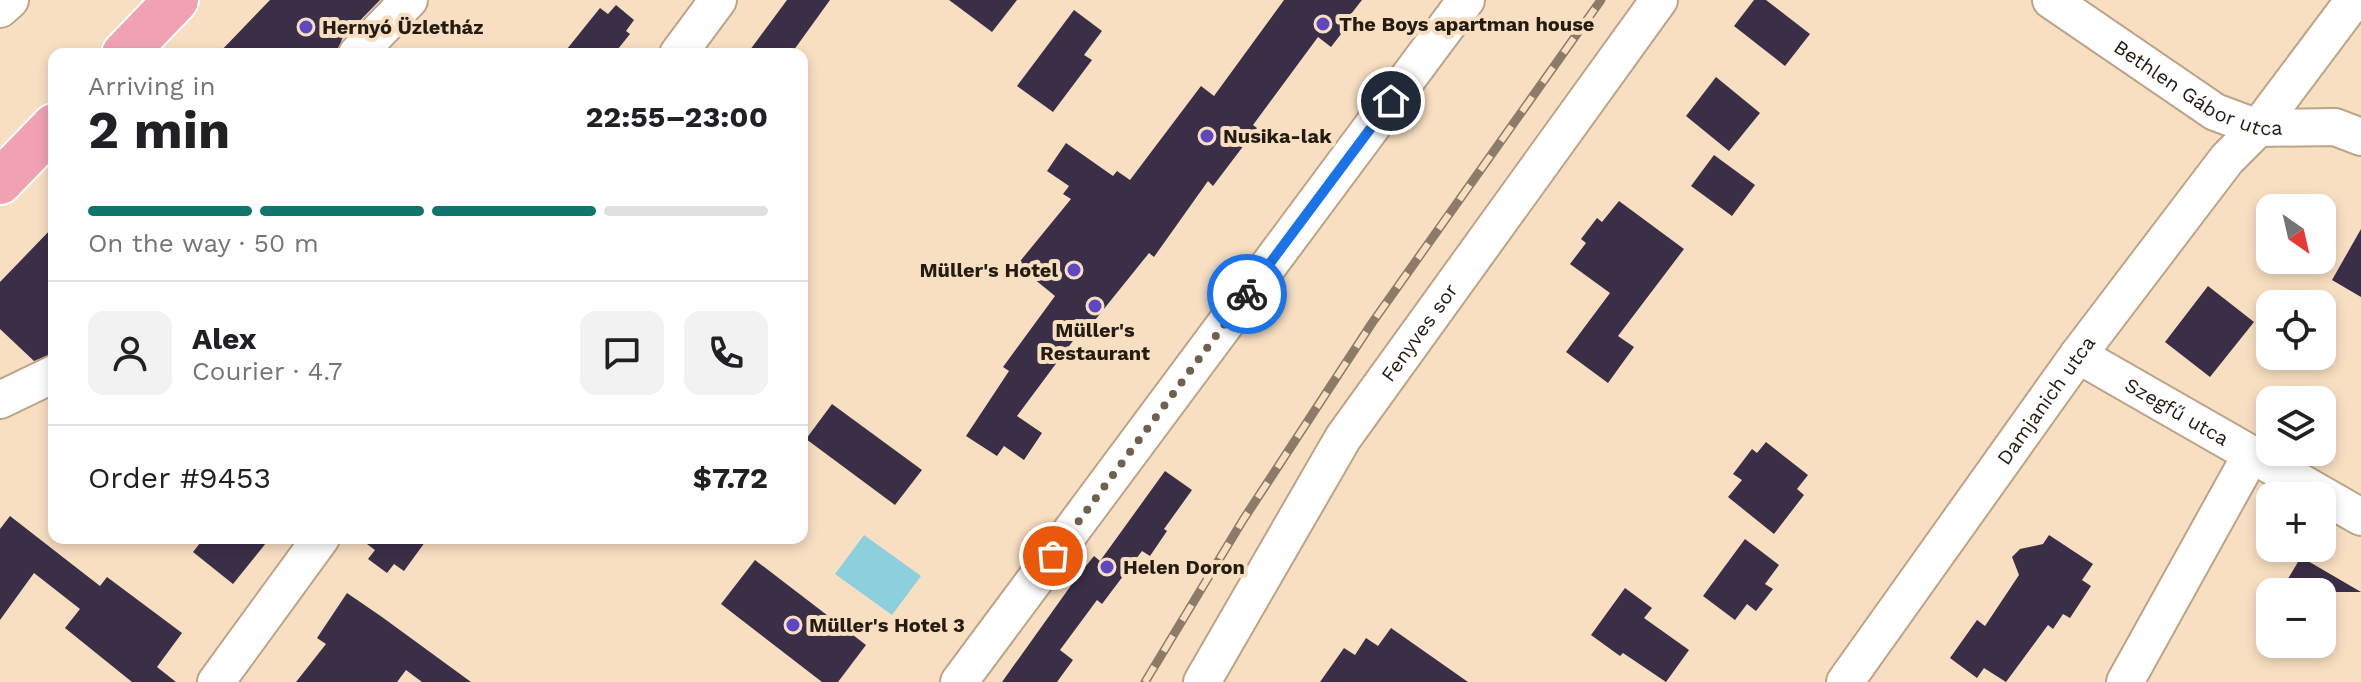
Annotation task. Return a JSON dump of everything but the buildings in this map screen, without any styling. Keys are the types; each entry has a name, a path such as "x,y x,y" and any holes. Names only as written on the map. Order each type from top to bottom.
{"main road":[{"path":"130,48 176,0"},
{"path":"3,176 48,132"}],"street":[{"path":"0,9 10,0"},
{"path":"363,48 409,0"},
{"path":"682,48 718,0"},
{"path":"959,682 1466,0"},
{"name":"Fenyves sor","path":"1202,682 1343,438 1659,0"},
{"name":"Bethlen Gábor utca","path":"2051,0 2215,112 2258,128 2335,127 2361,137"},
{"name":"Damjanich utca","path":"1845,682 2078,355 2227,159 2258,128 2354,0"},
{"name":"Szegfű utca","path":"2078,355 2361,517"},
{"path":"0,400 48,377"},
{"path":"2125,682 2251,455"},
{"path":"216,682 317,544"}],"water":[{"path":"864,535 921,576 892,615 835,574"}],"railway":[{"path":"1145,682 1243,520 1372,323 1601,0"}],"way so far":[{"path":"1053,556 1247,294"}],"place":[{"name":"The Boys apartman house","path":"1323,24"},
{"name":"Hernyó Üzletház","path":"306,27"},
{"name":"Nusika-lak","path":"1207,136"},
{"name":"Müller's Hotel","path":"1074,270"},
{"name":"Müller's Restaurant","path":"1095,306"},
{"name":"Helen Doron","path":"1107,567"},
{"name":"Müller's Hotel 3","path":"793,625"}],"route":[{"path":"1247,294 1391,101"}]}
